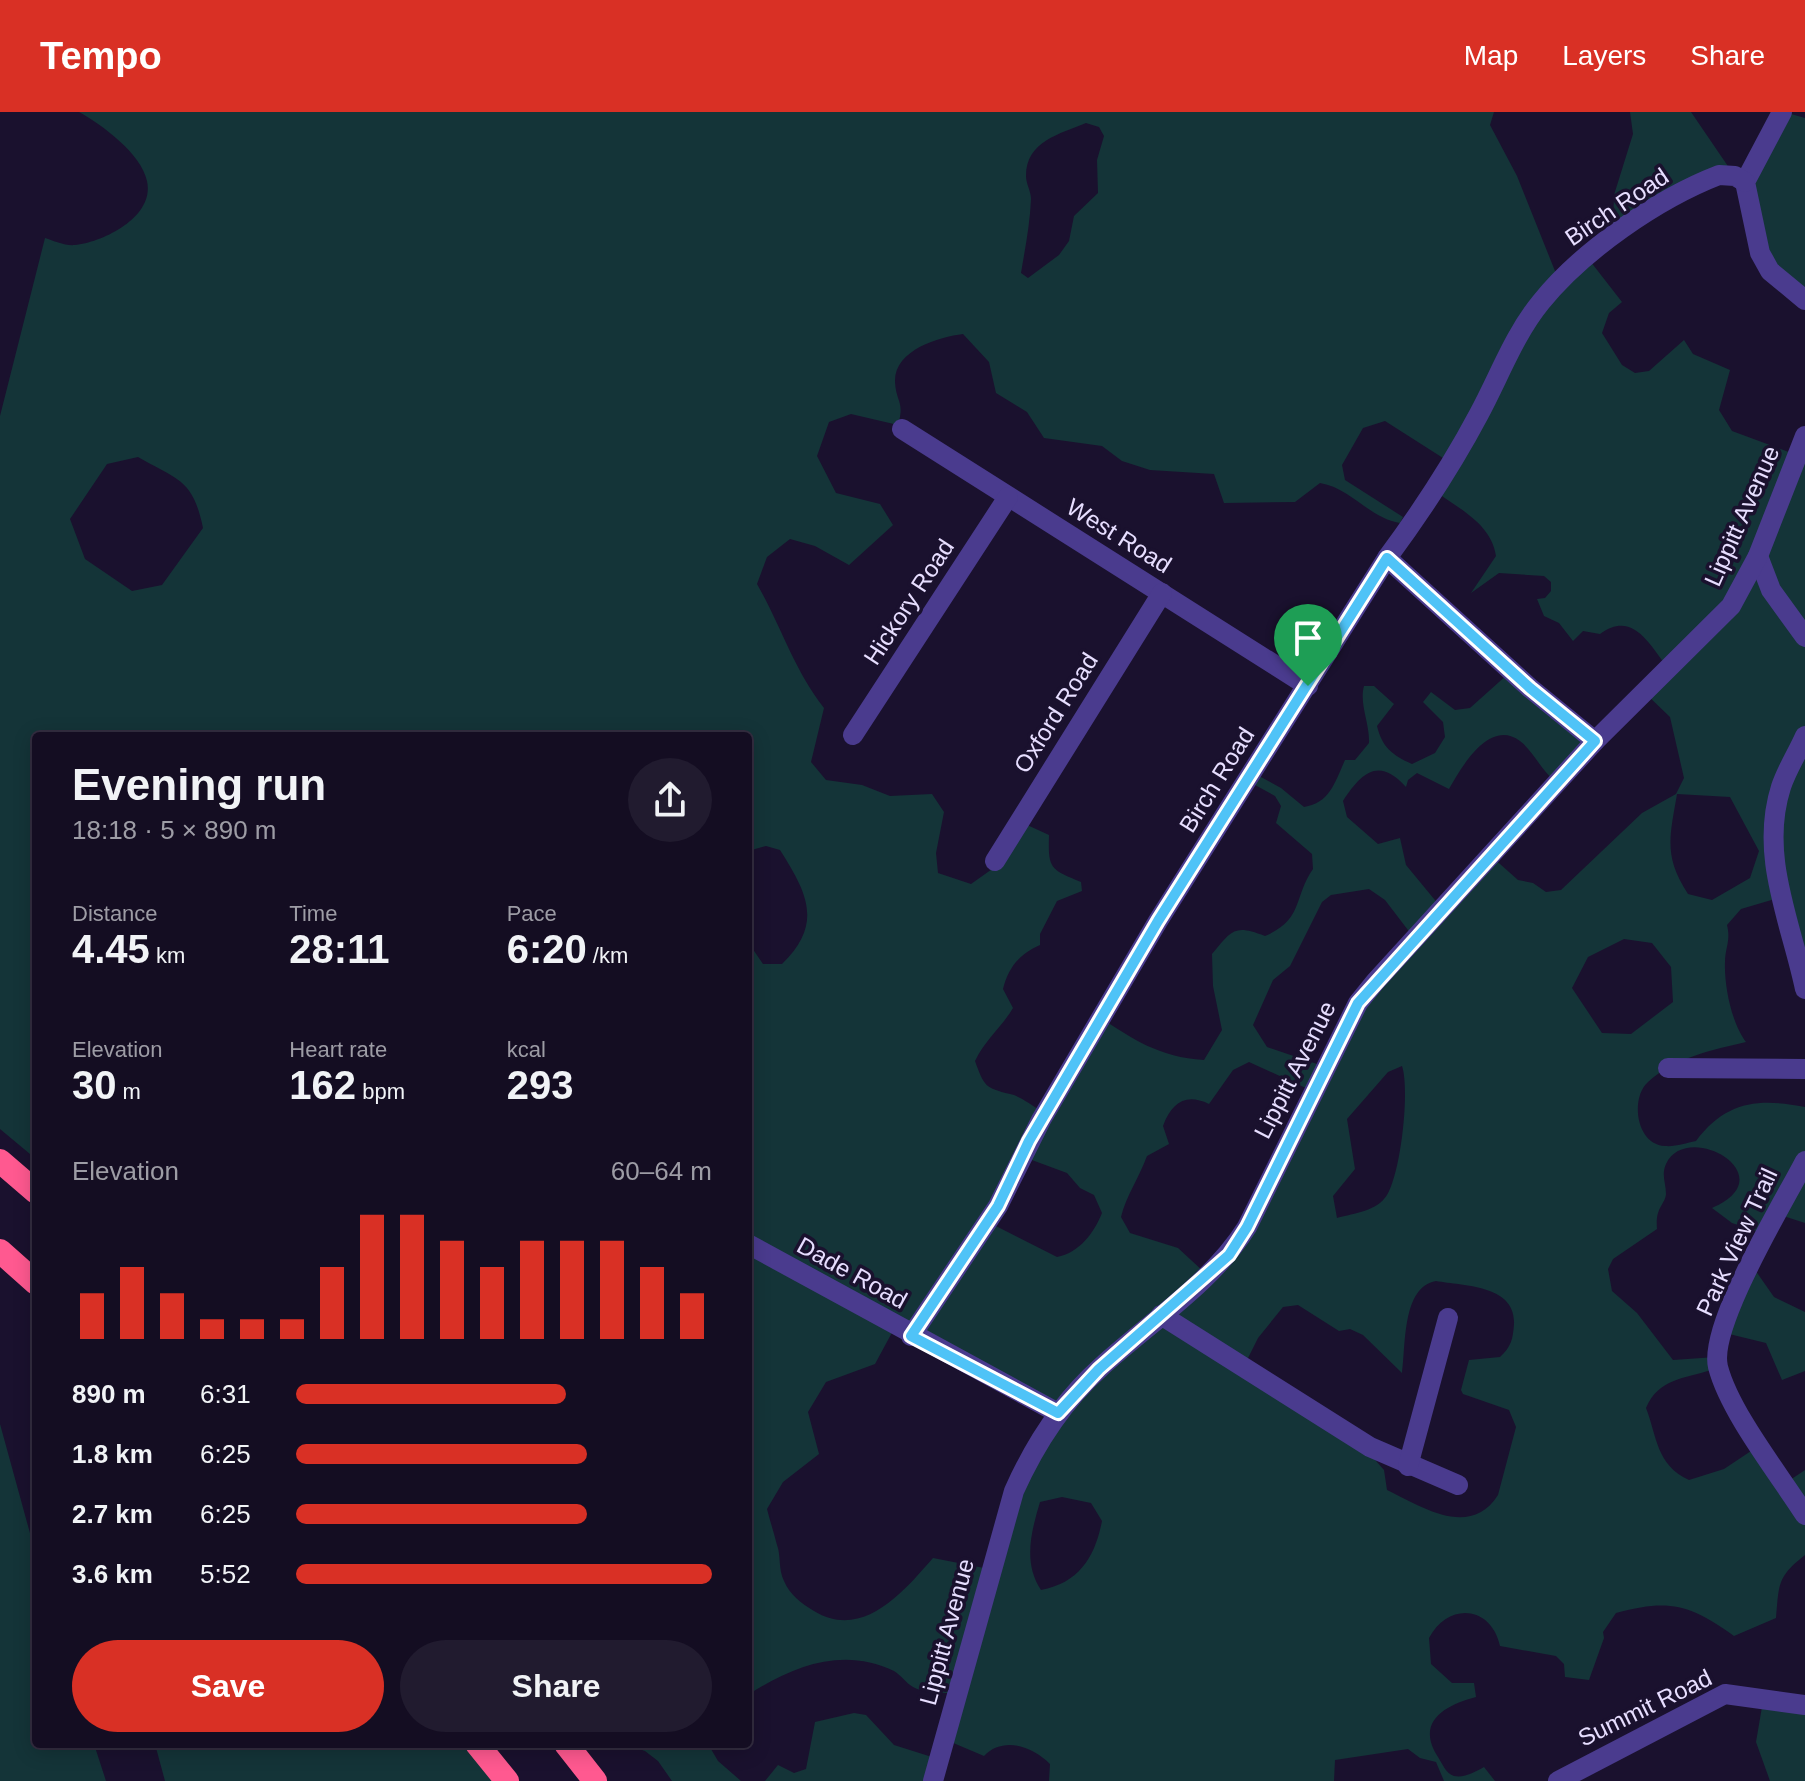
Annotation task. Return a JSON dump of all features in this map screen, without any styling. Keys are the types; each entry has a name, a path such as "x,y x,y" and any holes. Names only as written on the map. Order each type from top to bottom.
{"highway":[{"path":"0,1161 32,1189"},
{"path":"0,1251 32,1279"},
{"path":"480,1748 507,1781"},
{"path":"569,1748 595,1781"}],"street":[{"path":"1782,112 1745,182 1760,253 1770,271 1805,300"},
{"name":"Birch Road","path":"911,1336 998,1206 1029,1141 1158,921 1387,558 1419,515 1465,441 1528,320 1575,265 1629,226 1711,178 1726,174 1745,182"},
{"name":"West Road","path":"902,429 1308,686"},
{"name":"Lippitt Avenue","path":"933,1781 1014,1491 1030,1457 1058,1413 1099,1369 1229,1255 1247,1227 1358,1003 1595,741 1716,625 1731,606 1758,556 1805,436"},
{"name":"Hickory Road","path":"853,735 1008,497"},
{"path":"1758,556 1771,590 1805,637"},
{"path":"1387,558 1530,688 1595,741"},
{"name":"Oxford Road","path":"995,861 1162,593"},
{"path":"1805,736 1781,788 1772,839 1775,873 1805,989"},
{"path":"1668,1068 1805,1069"},
{"name":"Park View Trail","path":"1805,1161 1735,1299 1717,1351 1718,1367 1746,1424 1805,1515"},
{"name":"Dade Road","path":"752,1246 911,1336 1058,1413"},
{"path":"1161,1315 1370,1447 1458,1485"},
{"path":"1408,1466 1448,1318"},
{"name":"Summit Road","path":"1558,1781 1725,1694 1805,1705"}],"green space":[{"path":"79,112 1494,112 1490,125 1517,176 1557,276 1587,257 1622,302 1609,313 1602,333 1622,365 1635,373 1649,371 1684,340 1693,354 1730,370 1719,410 1732,431 1794,454 1805,429 1805,981 1782,897 1741,909 1727,925 1725,972 1733,1015 1746,1042 1670,1066 1642,1089 1638,1109 1642,1130 1648,1138 1655,1144 1669,1146 1696,1141 1719,1118 1744,1106 1773,1103 1805,1107 1805,1223 1777,1214 1759,1232 1732,1223 1712,1208 1732,1195 1739,1181 1736,1168 1725,1157 1693,1147 1677,1152 1666,1164 1666,1194 1657,1216 1657,1229 1613,1259 1608,1269 1612,1291 1637,1313 1673,1360 1716,1357 1711,1370 1665,1385 1651,1398 1646,1408 1659,1449 1670,1466 1689,1480 1724,1469 1754,1449 1784,1484 1805,1470 1805,1555 1789,1569 1781,1582 1776,1618 1734,1636 1704,1617 1678,1607 1650,1606 1616,1613 1603,1632 1604,1638 1589,1680 1565,1677 1564,1664 1556,1656 1500,1646 1488,1622 1479,1616 1468,1613 1447,1618 1429,1638 1431,1664 1452,1683 1474,1683 1476,1697 1444,1710 1437,1717 1430,1734 1432,1745 1451,1775 1466,1775 1484,1767 1495,1781 1444,1781 1436,1762 1420,1758 1408,1749 1335,1760 1334,1781 1049,1781 1050,1764 1026,1748 1000,1746 984,1756 951,1742 956,1694 917,1689 894,1671 875,1664 856,1660 818,1663 782,1676 752,1693 752,948 763,964 782,964 803,936 807,908 798,881 780,850 766,846 752,850 752,732 32,732 32,1156 0,1129 0,416 45,238 71,245 99,239 124,225 143,206 147,181 143,171 129,150","holes":["1086,123 1099,127 1104,136 1097,160 1098,193 1074,216 1069,241 1059,255 1028,278 1021,273 1031,196 1026,176 1028,164 1032,154 1046,140","963,334 989,362 996,393 1027,412 1044,438 1102,446 1122,461 1150,470 1214,474 1224,503 1295,502 1320,483 1400,523 1403,517 1345,480 1342,465 1363,428 1385,421 1443,458 1428,486 1479,524 1493,544 1496,556 1471,593 1499,573 1544,576 1551,582 1551,591 1545,598 1537,599 1544,616 1559,623 1573,641 1583,631 1600,634 1621,626 1631,628 1639,632 1667,667 1644,692 1670,717 1684,778 1676,794 1642,813 1561,890 1546,892 1533,883 1518,880 1491,856 1439,905 1406,865 1400,838 1378,844 1347,817 1343,801 1357,782 1379,771 1387,772 1406,787 1408,780 1417,773 1449,789 1477,748 1498,736 1509,736 1520,741 1554,780 1587,745 1508,674 1470,708 1455,710 1431,692 1423,702 1443,722 1445,737 1435,753 1412,764 1389,750 1379,733 1377,726 1394,704 1374,686 1364,686 1369,743 1355,760 1345,760 1330,790 1320,801 1304,807 1281,788 1246,769 1244,779 1275,796 1281,806 1276,823 1312,854 1313,869 1286,922 1265,936 1246,930 1234,932 1212,954 1213,986 1222,1030 1204,1060 1160,1051 1135,1040 1098,1016 1040,1110 1018,1097 990,1088 983,1081 975,1061 1013,1008 1003,989 1008,974 1021,957 1040,945 1040,934 1057,901 1082,891 1081,882 1053,866 1049,855 1049,835 1025,824 995,867 971,884 938,873 936,853 944,812 932,794 890,796 862,785 826,780 811,762 824,708 796,663 757,584 767,557 790,539 815,546 849,565 893,525 880,504 836,493 817,456 829,422 851,414 898,425 901,411 895,382 902,361 931,342","138,457 174,477 189,490 203,528 162,585 132,591 85,559 70,519 107,464","1677,794 1730,797 1759,851 1750,878 1712,900 1688,894 1675,868 1670,846","1369,889 1385,900 1411,934 1320,1065 1267,1047 1253,1025 1273,980 1290,966 1322,902 1331,895","1624,939 1652,943 1671,967 1673,1002 1631,1034 1602,1033 1572,988 1588,957","1249,1062 1308,1089 1224,1257 1204,1272 1178,1248 1130,1233 1121,1217 1147,1156 1169,1144 1163,1126 1171,1111 1187,1100 1209,1104 1233,1070","1402,1066 1404,1111 1392,1184 1378,1205 1337,1218 1333,1196 1355,1169 1347,1119 1388,1072","1021,1156 1067,1173 1080,1188 1094,1195 1102,1213 1085,1241 1057,1257 990,1223","1436,1281 1474,1287 1498,1295 1512,1311 1513,1334 1507,1350 1500,1357 1469,1360 1461,1390 1463,1394 1509,1410 1516,1427 1498,1495 1487,1508 1474,1515 1460,1517 1430,1511 1387,1490 1384,1470 1369,1453 1243,1368 1258,1338 1283,1307 1298,1305 1339,1331 1350,1329 1363,1335 1402,1373 1408,1319 1417,1294","895,1327 1052,1418 989,1569 933,1558 896,1597 866,1616 849,1620 832,1619 814,1611 789,1590 782,1576 767,1509 783,1482 819,1454 808,1412 826,1382 875,1364","1062,1497 1091,1503 1102,1521 1095,1546 1083,1566 1066,1581 1041,1590 1035,1580 1030,1558 1040,1502"]},
{"path":"1630,112 1691,112 1736,178 1613,225 1614,195 1633,134"},
{"path":"1784,112 1805,118 1805,309 1779,291 1747,203"},
{"path":"1753,1267 1774,1297 1805,1312 1805,1371 1782,1380 1766,1343 1725,1333"},
{"path":"0,1424 32,1540 32,1748 95,1748 106,1781 0,1781"},
{"path":"1763,1701 1805,1707 1805,1781 1770,1781 1756,1742"},
{"path":"854,1713 866,1715 894,1745 932,1757 930,1781 765,1781 778,1765 794,1773 806,1769 815,1722"},
{"path":"156,1748 475,1748 500,1781 165,1781"},
{"path":"636,1748 710,1748 718,1761 741,1781 672,1781 658,1761"}],"route":[{"path":"1387,558 1530,688 1595,741 1358,1003 1247,1227 1229,1255 1099,1369 1058,1413 911,1336 998,1206 1017,1173 1029,1141 1158,921 1308,686 1387,558"}]}
